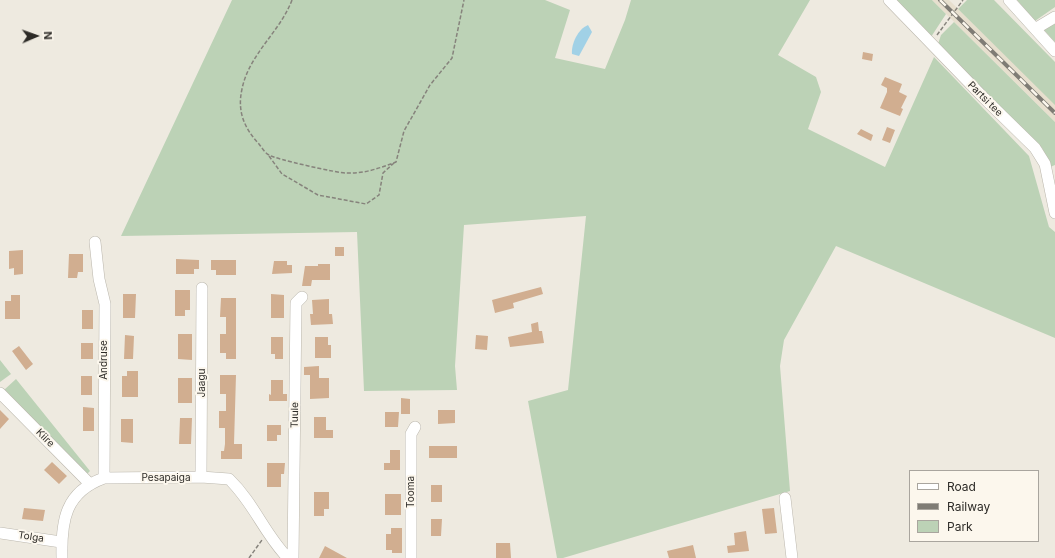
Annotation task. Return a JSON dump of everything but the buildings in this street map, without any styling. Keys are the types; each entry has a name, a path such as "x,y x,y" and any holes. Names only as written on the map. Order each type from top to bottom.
{"street":[{"name":"Partsi tee","path":"889,0 933,47 1035,148 1045,164 1055,213"},
{"path":"1009,0 1055,51"},
{"path":"1035,29 1055,17"},
{"name":"Andruse","path":"95,242 99,279 105,304 104,478"},
{"name":"Jaagu","path":"201,477 202,288"},
{"name":"Tuule","path":"293,558 296,303 302,297"},
{"name":"Kiire","path":"0,393 89,483"},
{"name":"Tooma","path":"411,558 411,434 415,426"},
{"name":"Pesapaiga","path":"62,558 61,542 64,516 73,498 89,483 104,478 201,477 229,479 243,493 271,537 288,558"},
{"path":"785,498 792,558"},
{"name":"Tolga","path":"0,533 61,542"},
{"path":"271,537 286,540 293,535"}],"path":[{"path":"292,0 288,12 270,35 246,72 239,107 243,122 253,138 269,155 282,174 318,196 366,204 379,194 383,173 396,162 404,131 430,85 452,58 464,0"},
{"path":"933,47 937,33 963,0"},
{"path":"269,155 346,173 373,171 396,162"},
{"path":"249,558 260,542 271,537"}],"shaded area":[{"path":"932,0 949,0 1055,104 1055,122"}],"green space":[{"path":"232,0 545,0 570,10 555,58 605,69 625,20 631,0 810,0 778,55 816,77 821,92 808,129 885,167 934,57 1029,156 1049,227 1055,232 1055,338 836,246 784,340 780,366 790,491 563,558 557,558 528,401 568,390 586,216 464,225 455,366 457,390 364,391 357,232 121,236"},
{"path":"892,0 932,0 946,14 931,37"},
{"path":"967,0 994,0 1055,62 1055,105 958,9"},
{"path":"1017,0 1055,0 1055,7 1035,21"},
{"path":"1055,21 1055,42 1043,29"},
{"path":"954,22 1055,122 1055,165 1050,167 1042,148 938,44 941,35"},
{"path":"0,360 11,374 0,382"},
{"path":"16,379 90,471 87,474 4,390"}],"water":[{"path":"588,25 592,32 579,56 572,54 573,46 578,33"}],"railway":[{"path":"940,0 1055,113"}]}
